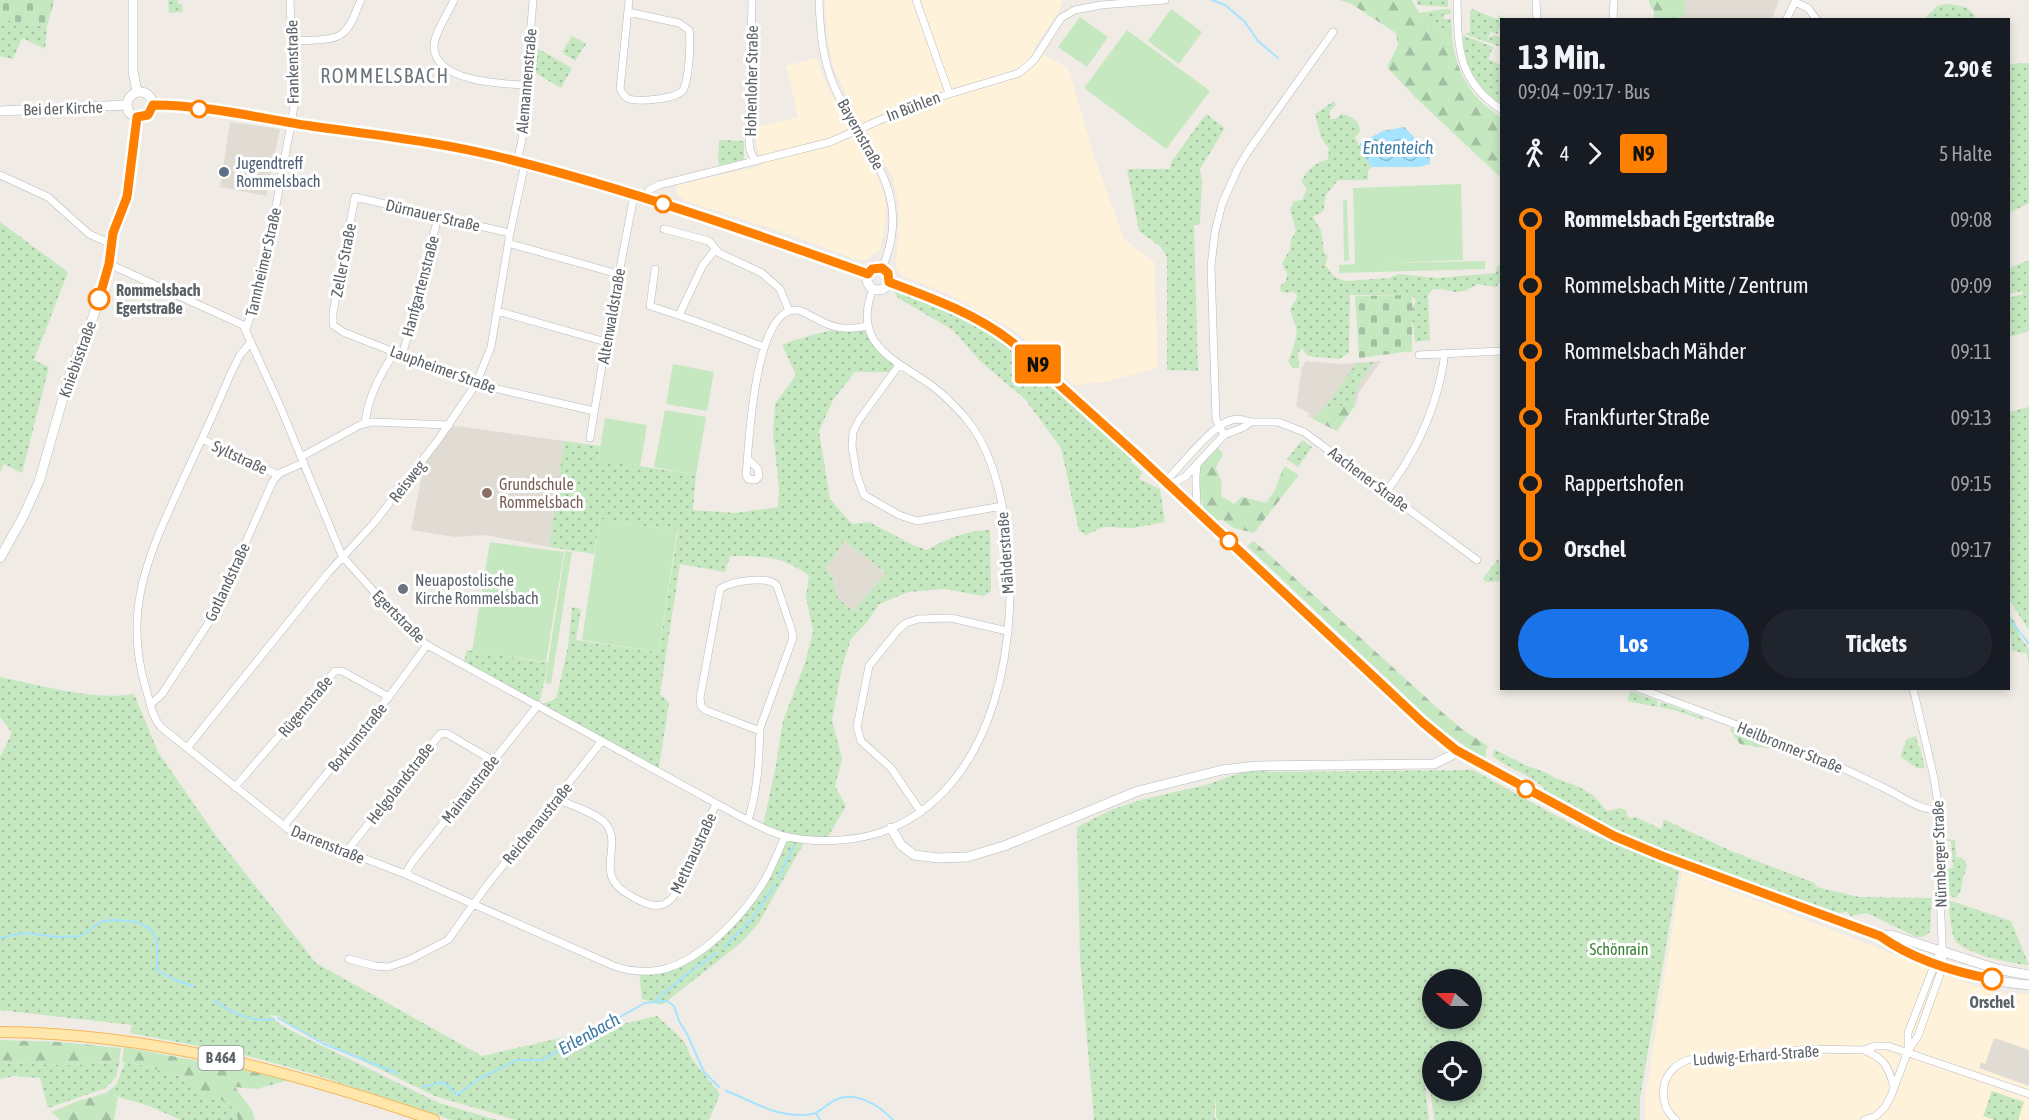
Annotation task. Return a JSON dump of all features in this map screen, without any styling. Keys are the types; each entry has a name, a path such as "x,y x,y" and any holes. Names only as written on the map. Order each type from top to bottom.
{"main road":[{"path":"133,0 134,71 137,92"},
{"path":"137,92 147,94 153,105 148,115 137,117 130,113 127,105 129,97 137,92"},
{"name":"Bei der Kirche","path":"0,111 127,105"},
{"path":"153,105 191,108 473,151 521,162 639,196 757,234 868,274"},
{"name":"Kniebisstraße","path":"0,558 39,482 69,377 95,309 109,264 113,233 127,197 137,117"},
{"path":"882,268 888,273 889,282 884,288 873,289 867,281 868,274 872,269 882,268"},
{"path":"889,282 966,313 1006,336 1453,747 1627,842 1880,936 1889,943 1939,964 1973,975 2029,985"},
{"path":"891,828 901,845 914,855 938,858 967,857 1004,846 1138,791 1222,771 1256,766 1434,764 1452,755 1453,747"},
{"path":"1880,936 1891,935 1997,969 2029,975"},
{"name":"B 464","path":"0,1032 105,1039 177,1048 308,1080 434,1120"}],"street":[{"name":"Frankenstraße","path":"290,0 294,106 291,123"},
{"path":"292,41 332,38 342,34 350,25 361,0"},
{"path":"454,0 434,43 434,51 441,63 452,71 470,78 493,83 526,85"},
{"name":"Alemannenstraße","path":"521,162 533,0"},
{"path":"628,12 679,23 687,27 690,36 686,82 683,90 678,94 671,97 636,100 627,98 622,92 620,80 629,0"},
{"name":"Hohenloher Straße","path":"752,0 749,139 750,150 755,161"},
{"name":"Bayernstraße","path":"819,0 821,37 835,88 885,177 891,198 892,228 889,248 882,268"},
{"path":"916,0 949,93"},
{"name":"In Bühlen","path":"639,196 659,185 830,142 903,109 1024,70 1034,60 1061,18 1075,10 1101,5 1165,0"},
{"path":"1457,0 1459,51 1463,65 1480,92 1500,108"},
{"path":"1536,0 1537,18"},
{"path":"1612,18 1614,0"},
{"path":"1787,18 1796,1 1808,8 1815,18"},
{"path":"1167,484 1185,477 1224,435 1216,419 1211,266 1218,219 1226,193 1258,136 1333,32"},
{"name":"Tannheimer Straße","path":"246,330 262,282 291,123"},
{"name":"Reisweg","path":"187,747 342,556 374,523 449,425 476,384 491,347 521,162"},
{"path":"0,175 48,197 89,234 111,244"},
{"name":"Altenwaldstraße","path":"590,438 618,274 639,196"},
{"name":"Dürnauer Straße","path":"355,197 510,232"},
{"name":"Zeller Straße","path":"332,323 355,197"},
{"name":"Hanfgartenstraße","path":"365,423 374,389 383,371 398,354 417,305 438,216"},
{"path":"664,229 709,241 715,250 759,271 780,289 789,311"},
{"path":"508,243 618,274"},
{"path":"679,315 704,265 715,250"},
{"path":"109,264 239,322 246,330"},
{"path":"655,269 650,306 722,329 764,347"},
{"path":"748,459 758,368 764,347 777,320 789,311 802,311 837,328 852,329 867,326 868,306 873,289"},
{"path":"497,311 606,342"},
{"name":"Laupheimer Straße","path":"332,323 339,330 476,384 594,411"},
{"name":"Mähderstraße","path":"867,326 879,349 940,392 968,421 981,442 990,461 1002,506 1010,573 1007,631 995,698 980,737 959,774 939,797 921,812 891,828"},
{"name":"Egertstraße","path":"246,330 342,556 407,629 427,645 717,804 785,836 839,840 869,836 891,828"},
{"name":"Darrenstraße","path":"251,342 235,365 151,554 141,585 137,607 136,644 139,662 158,724 284,826 405,874 614,966 639,971 661,970 680,964 714,939 753,898 766,878 785,836"},
{"path":"1419,355 1500,351"},
{"path":"1386,492 1395,481 1419,438 1445,363 1444,353"},
{"path":"899,365 858,420 853,432 852,446 857,476 864,495 899,515 917,521 1002,506"},
{"name":"Aachener Straße","path":"1219,426 1232,419 1242,419 1251,422 1278,422 1295,427 1321,443 1477,560"},
{"name":"Aachener Straße","path":"1224,435 1251,422"},
{"path":"278,475 365,423 449,425"},
{"path":"1167,484 1219,426"},
{"name":"Syltstraße","path":"202,439 278,475"},
{"path":"1196,510 1195,484 1198,464"},
{"name":"Gotlandstraße","path":"151,704 162,694 213,616 265,498 278,475"},
{"path":"748,820 755,792 760,730 793,638 777,586 774,582 766,580 729,584 720,589 700,703 705,710 760,730"},
{"path":"921,812 891,768 859,737 857,727 869,666 898,630 906,623 915,620 951,618 1007,631"},
{"name":"Borkumstraße","path":"284,826 389,697 427,645"},
{"name":"Rügenstraße","path":"236,787 335,671 342,672 389,697"},
{"name":"Heilbronner Straße","path":"1643,690 1793,746 1864,777 1925,809 1939,810"},
{"name":"Nürnberger Straße","path":"1913,690 1939,810 1938,845 1943,941 1941,951"},
{"name":"Mainaustraße","path":"405,874 492,760 538,705"},
{"name":"Helgolandstraße","path":"346,852 440,734 446,733 492,760"},
{"name":"Reichenaustraße","path":"349,959 382,967 394,965 448,940 473,904 602,741"},
{"name":"Mettnaustraße","path":"557,799 605,822 611,835 610,870 615,884 632,897 657,906 668,902 675,894 717,804"},
{"path":"1864,1120 1876,1116 1885,1107 1908,1051 1908,1033 1939,964 1941,951"},
{"name":"Ludwig-Erhard-Straße","path":"1676,1120 1665,1105 1663,1089 1674,1068 1687,1059 1811,1049 1864,1050 1875,1046 1888,1046 2029,1094"},
{"path":"1864,1050 1876,1055 1887,1067 1894,1087"}],"shaded area":[{"path":"825,0 1063,0 1058,13 1033,49 1068,68 1094,156 1124,239 1154,262 1158,368 1105,382 1073,385 1046,356 1012,329 948,294 901,275 896,268 899,222 893,177 860,122 833,66 828,43"},
{"path":"1674,0 1779,0 1772,18 1673,18"},
{"path":"816,58 826,84 880,182 886,204 886,221 880,250 865,260 852,258 791,235 684,200 676,193 676,185 761,166 753,128 798,117 786,66"},
{"path":"230,122 280,129 266,196 220,187"},
{"path":"1306,361 1342,364 1381,361 1358,394 1356,404 1337,431 1308,416 1309,413 1296,406 1302,367"},
{"name":"Grundschule Rommelsbach","path":"449,425 564,441 549,547 485,535 455,537 411,530 426,456"},
{"path":"844,541 886,573 853,611 838,598 833,579 826,569"},
{"path":"1682,872 1986,990 2006,994 2029,994 2029,1120 1645,1120 1645,1099"},
{"path":"1994,1038 2029,1050 2029,1086 1979,1068 1981,1062 1985,1064"}],"green space":[{"path":"0,0 54,0 47,27 0,19"},
{"path":"168,0 178,0 178,4 182,4 183,12 169,13"},
{"path":"1339,0 1412,0 1419,13 1434,30 1452,33 1456,59 1472,92 1500,116 1500,177 1415,97 1387,67 1398,45 1396,33 1350,3"},
{"path":"1417,0 1448,0 1448,7 1417,5"},
{"path":"1649,0 1685,0 1682,18 1653,18 1654,11"},
{"path":"1946,4 1960,6 1971,11 1976,18 1925,18 1937,6"},
{"path":"1171,9 1202,32 1179,64 1148,41"},
{"path":"1472,9 1497,19 1499,16 1506,18 1500,18 1498,34 1491,32 1488,38 1494,35 1500,38 1500,47 1464,34 1470,32 1470,11"},
{"path":"1451,10 1451,14 1443,15 1444,19 1451,19 1452,33 1434,30 1419,13"},
{"path":"1080,17 1108,37 1087,67 1058,47"},
{"path":"0,19 47,27 45,49 22,38 13,59 0,56"},
{"path":"1127,30 1210,91 1166,149 1084,88"},
{"path":"1463,35 1493,47 1488,59 1500,65 1500,105 1485,92 1473,75"},
{"path":"572,36 586,44 575,61 562,52"},
{"path":"537,48 572,68 561,88 534,72"},
{"path":"2029,63 2029,203 2010,212 2010,64"},
{"path":"1334,101 1336,105 1330,111 1330,119 1335,119 1342,114 1357,122 1360,132 1355,137 1372,167 1368,171 1368,180 1338,180 1326,195 1323,212 1313,216 1321,231 1324,253 1328,256 1325,265 1335,277 1345,281 1389,278 1398,274 1437,278 1496,273 1497,266 1500,265 1500,281 1496,287 1478,284 1465,291 1431,290 1428,296 1430,340 1415,342 1411,308 1416,301 1412,295 1350,295 1349,353 1339,359 1308,356 1303,348 1298,352 1299,368 1292,368 1288,361 1296,331 1290,309 1297,295 1293,292 1280,291 1281,285 1286,281 1287,273 1282,264 1296,231 1290,209 1294,201 1302,200 1307,189 1301,182 1315,165 1328,159 1329,149 1321,138 1315,114"},
{"path":"1206,114 1225,128 1200,169 1202,181 1200,224 1194,225 1198,371 1167,370 1167,257 1161,247 1139,231 1127,169 1170,169 1171,162"},
{"path":"719,140 744,141 744,160 719,166"},
{"path":"1461,184 1463,260 1386,263 1485,261 1485,269 1339,273 1339,265 1355,264 1353,188"},
{"path":"1343,200 1347,200 1349,260 1344,261"},
{"path":"0,222 68,272 34,360 49,367 22,473 4,464 0,472"},
{"path":"2029,260 2029,331 2010,337 2010,298 2023,294 2022,291 2010,294 2010,268"},
{"path":"889,282 1000,332 1136,454 1130,461 1142,472 1139,479 1160,489 1165,522 1133,528 1103,527 1086,535 1079,531 1061,448 1025,399 981,362 953,330 898,298"},
{"path":"1412,295 1412,351 1359,358 1355,296"},
{"path":"867,326 870,333 899,365 893,372 855,372 833,400 819,431 830,499 852,524 869,522 927,550 957,536 990,530 991,591 984,596 944,589 908,592 879,604 868,621 851,639 843,663 832,720 842,759 835,786 846,806 826,840 806,839 758,924 741,943 662,1005 642,999 639,971 674,966 714,938 758,891 784,836 763,826 783,721 805,663 813,632 806,596 809,576 790,564 762,557 730,556 725,572 680,564 660,694 669,703 658,773 463,665 467,650 548,663 539,705 556,699 568,647 572,607 581,609 576,640 659,652 678,531 600,519 594,554 549,547 564,441 600,446 598,459 696,475 693,510 736,513 778,507 779,488 773,433 775,404 796,375 782,345 834,330","holes":["844,541 886,573 853,611 838,598 833,579 826,569"]},
{"path":"1374,362 1359,384 1353,404 1324,408 1356,364"},
{"path":"673,364 714,372 707,411 666,404"},
{"path":"1356,404 1337,431 1313,419 1324,408"},
{"path":"2029,407 2029,630 2010,602 2010,412"},
{"path":"665,410 706,417 696,475 654,467"},
{"path":"605,418 647,425 640,467 598,460"},
{"path":"1302,440 1312,447 1298,467 1287,459"},
{"path":"1218,448 1223,454 1216,467 1222,484 1221,496 1234,504 1242,497 1266,503 1275,490 1284,466 1299,475 1254,533 1233,528 1222,519 1218,521 1204,510 1197,484 1198,474 1202,464"},
{"path":"600,519 677,531 659,652 582,640"},
{"path":"1254,541 1443,713 1463,730 1488,746 1485,760 1439,728 1247,546"},
{"path":"490,542 564,552 546,662 472,651"},
{"path":"565,551 572,552 551,684 545,683"},
{"path":"1498,559 1500,581 1486,582 1484,577"},
{"path":"2010,616 2029,649 2029,666 2027,653 2012,651"},
{"path":"0,677 85,694 118,696 134,694 158,752 216,836 316,963 482,1056 657,1016 684,1041 692,1059 720,1094 709,1120 516,1120 435,1096 295,1028 278,1016 269,1015 281,1025 300,1035 439,1103 497,1120 452,1120 310,1073 241,1054 130,1033 132,1025 0,1010 0,757 12,733 0,717"},
{"path":"1631,691 1658,701 1657,707 1627,701"},
{"path":"1661,702 1704,718 1703,720 1659,707"},
{"path":"1731,728 1751,735 1751,746 1740,744 1730,730"},
{"path":"1751,735 1785,748 1785,750 1751,746"},
{"path":"1916,736 1925,768 1917,768 1901,757 1907,739"},
{"path":"1494,749 1523,764 1577,786 1593,795 1607,811 1620,808 1626,810 1629,818 1636,817 1661,829 1663,819 1731,851 1815,883 1816,887 1859,897 1932,898 1930,932 1923,937 1916,937 1867,913 1851,916 1847,912 1838,913 1631,840 1547,792 1535,781 1499,761 1493,756"},
{"name":"Schönrain","path":"1256,767 1268,767 1268,772 1473,770 1577,827 1679,871 1640,1098 1640,1120 1434,1120 1432,1101 1482,1101 1482,1041 1422,1041 1422,1101 1427,1101 1429,1120 1218,1120 1216,1096 1214,1117 1216,1120 1094,1120 1080,959 1077,827 1111,810 1144,799 1206,785"},
{"path":"1946,839 1955,840 1956,857 1962,858 1967,865 1961,891 1956,898 1948,895 1947,869 1953,868 1951,841 1945,841"},
{"path":"1948,900 2011,921 2029,965 1988,957 1958,943 1953,934"},
{"path":"0,1040 61,1042 121,1048 119,1061 74,1065 0,1063"},
{"path":"124,1047 288,1080 257,1089 235,1087 252,1110 255,1120 238,1120 235,1109 217,1097 204,1095 182,1077 122,1062"},
{"path":"120,1061 116,1077 106,1088 48,1108 40,1078 15,1076 0,1079 0,1063 74,1065"},
{"path":"125,1062 182,1077 204,1095 217,1097 235,1109 238,1120 181,1120 149,1106 106,1093 116,1085"},
{"path":"1992,1091 2024,1102 2018,1120 1994,1120 1983,1116"},
{"path":"106,1093 118,1097 114,1120 60,1120 51,1112 78,1101"}],"water":[{"name":"Ententeich","path":"1404,127 1429,152 1430,164 1419,167 1372,167 1361,152 1360,143 1383,131"}],"waterway":[{"path":"1212,0 1225,5 1245,22 1258,41 1278,58"},
{"path":"2010,620 2029,644"},
{"path":"779,877 794,846"},
{"path":"724,947 751,920 775,885"},
{"name":"Erlenbach","path":"0,938 24,933 59,937 81,936 102,921 137,922 151,929 157,940 157,970 175,980 193,986"},
{"path":"655,1001 716,953"},
{"name":"Erlenbach","path":"214,1000 243,1016 259,1020 274,1019"},
{"name":"Erlenbach","path":"423,1087 444,1082 457,1095 479,1079 517,1060 542,1060 645,1003 667,1001 674,1006 704,1072 719,1087"},
{"name":"Erlenbach","path":"278,1018 324,1044 397,1073"},
{"name":"Erlenbach","path":"726,1091 780,1113 801,1115 817,1112 843,1097 858,1098 874,1104 893,1120"},
{"path":"816,1113 820,1120"}],"bus line":[{"name":"N9","path":"99,299 109,264 113,233 129,189 137,117 148,115 153,105 198,108 473,151 588,181 720,222 868,274 872,269 882,268 888,273 889,282 966,313 1012,342 1136,454 1422,722 1456,750 1627,842 1880,936 1889,943 1955,971 1992,979"}],"place":[{"name":"Jugendtreff Rommelsbach","path":"224,172"},
{"name":"Rommelsbach Egertstraße","path":"99,299"},
{"name":"Grundschule Rommelsbach","path":"487,493"},
{"name":"Neuapostolische Kirche Rommelsbach","path":"403,589"},
{"name":"Orschel","path":"1992,979"}],"district":[{"name":"ROMMELSBACH","path":"385,76"}]}
